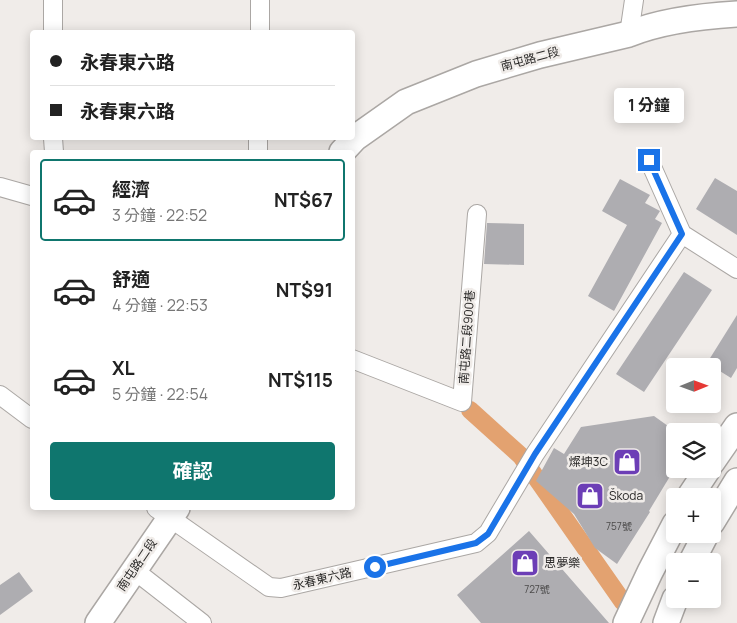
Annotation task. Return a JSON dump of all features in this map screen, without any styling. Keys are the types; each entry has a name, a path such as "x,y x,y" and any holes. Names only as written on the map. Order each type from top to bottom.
{"main road":[{"name":"南屯路二段","path":"355,138 406,102 476,74 540,55 639,30 704,16 737,14"},
{"name":"南屯路二段","path":"344,150 353,140"},
{"path":"721,449 737,426"},
{"path":"721,507 737,481"},
{"name":"南屯路二段","path":"98,623 134,570 168,511"},
{"path":"626,623 666,541"},
{"path":"666,623 672,608"}],"street":[{"path":"53,0 53,30"},
{"path":"260,0 260,30"},
{"path":"629,34 634,0"},
{"path":"649,160 682,234 737,270"},
{"path":"0,187 30,195"},
{"name":"南屯路二段900巷","path":"355,360 462,402 477,214"},
{"name":"永春東六路","path":"168,511 269,587 281,588 476,543 488,534 535,454 682,234"},
{"path":"0,395 30,418"},
{"path":"134,570 202,623"}],"building":[{"path":"715,178 737,191 737,235 696,209"},
{"path":"620,179 650,195 645,203 660,211 655,219 662,223 614,311 588,296 627,225 602,211"},
{"path":"487,223 524,224 524,265 484,264"},
{"path":"684,272 712,290 644,392 616,374"},
{"path":"737,315 737,368 731,378 721,372 721,358 710,358"},
{"path":"654,416 666,425 666,478 669,478 617,564 595,548 574,514 536,481 554,448 564,454 581,427"},
{"name":"思夢樂","path":"529,531 609,623 481,623 457,595"},
{"path":"19,572 33,591 0,615 0,585"}],"waterway":[{"path":"470,410 521,456 623,602"}],"place":[{"name":"燦坤3C","path":"627,462"},
{"name":"Škoda","path":"590,496"},
{"name":"思夢樂","path":"525,563"}],"route":[{"path":"375,567 476,543 488,534 535,454 682,234 649,160"}]}
